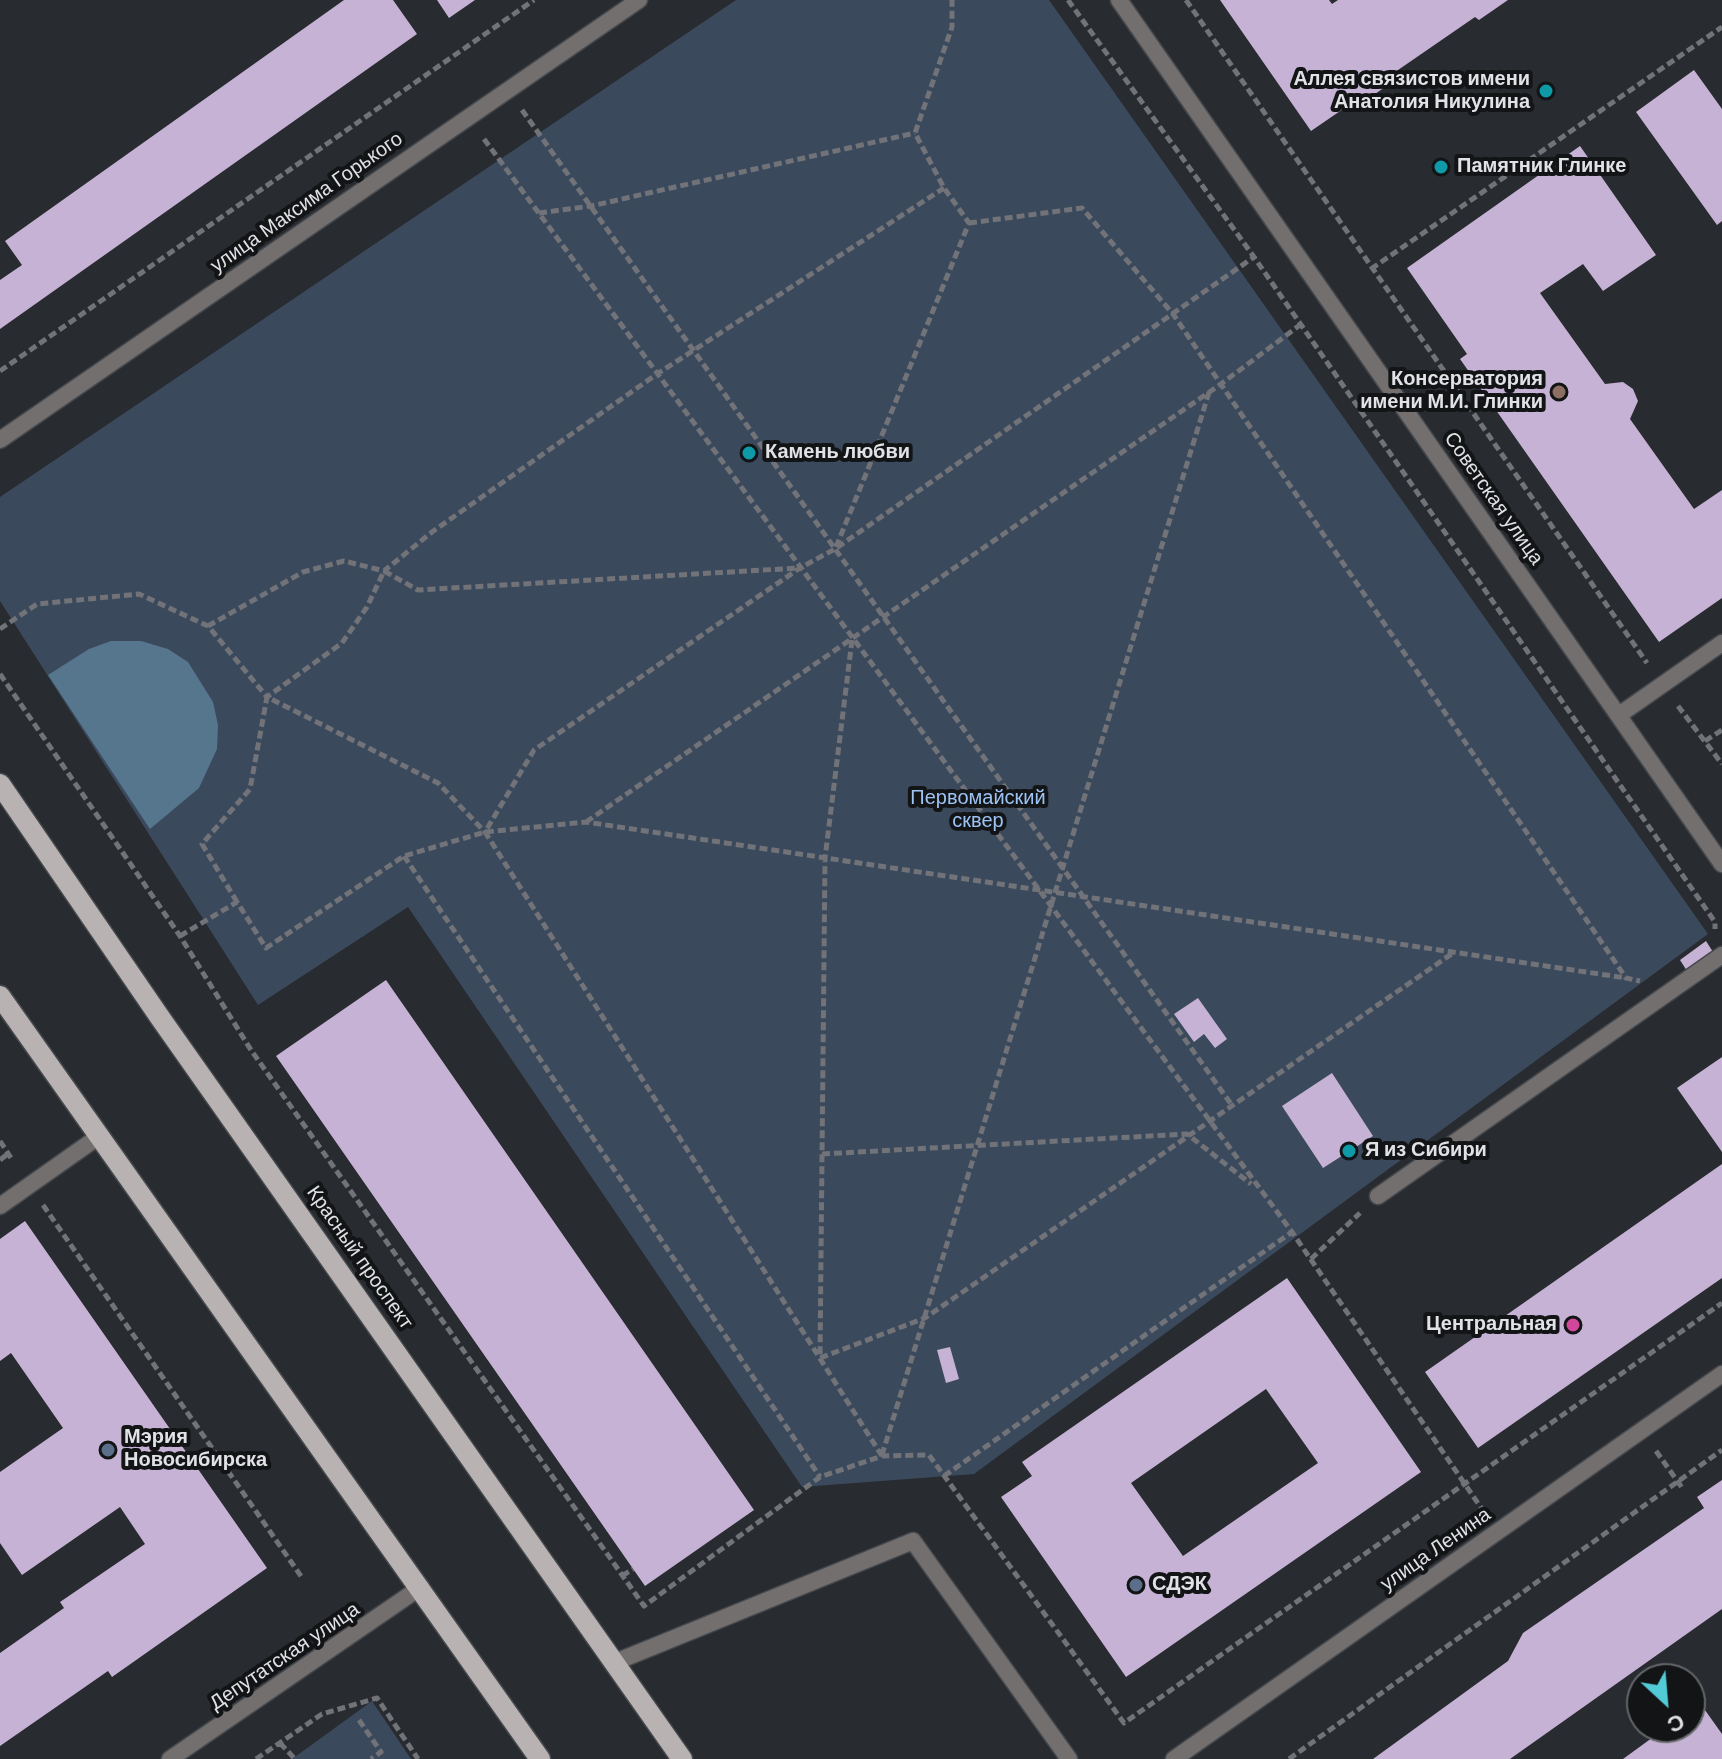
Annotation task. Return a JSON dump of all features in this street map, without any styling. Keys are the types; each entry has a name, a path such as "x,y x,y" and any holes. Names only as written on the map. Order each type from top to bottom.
{"main road":[{"name":"Красный проспект","path":"0,784 682,1759"},
{"path":"0,996 540,1759"}],"street":[{"name":"улица Максима Горького","path":"0,440 639,0"},
{"name":"Советская улица","path":"1119,0 1722,864"},
{"path":"1619,715 1722,643"},
{"path":"1378,1196 1719,957"},
{"path":"0,1206 98,1137"},
{"name":"улица Ленина","path":"1174,1759 1722,1374"},
{"path":"613,1663 913,1541 1069,1759"},
{"name":"Депутатская улица","path":"170,1759 421,1587"}],"path":[{"path":"0,371 534,0"},
{"path":"952,0 952,27 915,133 944,188 969,223"},
{"path":"1068,0 1254,257 1715,922 1719,957"},
{"path":"1186,0 1663,686 1722,764"},
{"path":"1371,269 1722,27"},
{"path":"508,90 1231,1104"},
{"path":"467,116 1292,1232 1498,1531"},
{"path":"538,213 591,206 915,133"},
{"path":"944,188 657,374 432,532 384,571 367,607 342,643 267,697 250,789 202,844 266,948 404,856 485,832 586,822 1626,978 1672,990"},
{"path":"969,223 1082,208 1173,314 1626,978"},
{"path":"835,549 969,223"},
{"path":"485,832 534,750 800,568 835,549 1254,257"},
{"path":"586,822 1221,384 1300,325"},
{"path":"882,1456 1210,389"},
{"path":"208,626 303,572 344,561 384,571 418,590 800,568"},
{"path":"0,629 37,604 139,594 208,626 267,697 438,783 485,832 882,1456"},
{"path":"820,1358 825,858 852,639"},
{"path":"0,674 180,936 251,1050 644,1606 820,1477 882,1456 929,1455 1124,1723 1722,1303"},
{"path":"1705,741 1722,730"},
{"path":"404,856 820,1477"},
{"path":"180,936 237,902"},
{"path":"820,1358 925,1318 1454,952"},
{"path":"822,1154 978,1143 1187,1134 1258,1190"},
{"path":"0,1141 13,1161"},
{"path":"0,1160 9,1153"},
{"path":"1311,1259 1378,1196"},
{"path":"41,1203 303,1579"},
{"path":"944,1476 1292,1232"},
{"path":"1641,1430 1683,1489"},
{"path":"1289,1759 1722,1450"},
{"path":"622,1576 633,1569"},
{"path":"256,1759 322,1714 377,1698 418,1759"},
{"path":"359,1720 381,1752 371,1759"},
{"path":"280,1743 295,1759"}],"green space":[{"name":"Первомайский сквер","path":"736,0 1049,0 1708,934 974,1474 802,1487 408,907 258,1005 0,601 0,497"},
{"path":"372,1701 411,1759 292,1759"}],"shaded area":[{"path":"111,641 141,641 168,649 188,662 213,702 218,725 217,749 199,788 150,829 48,675 89,649"}],"building":[{"path":"344,0 393,0 417,34 0,329 0,280 22,265 5,241"},
{"path":"437,0 475,0 449,18"},
{"path":"1220,0 1329,0 1332,4 1338,0 1508,0 1479,20 1475,17 1385,79 1388,85 1349,112 1346,107 1311,131"},
{"path":"1694,70 1722,109 1722,221 1717,225 1636,112"},
{"name":"Консерватория имени М.И. Глинки","path":"1580,146 1656,255 1603,291 1583,264 1540,293 1605,384 1623,382 1633,389 1638,401 1630,419 1694,509 1722,490 1722,598 1659,642 1460,359 1467,354 1407,268"},
{"path":"1706,941 1713,952 1687,971 1680,960"},
{"path":"386,980 754,1510 645,1586 276,1056"},
{"path":"1198,998 1227,1039 1215,1048 1204,1034 1194,1042 1174,1014"},
{"path":"1722,1057 1722,1152 1677,1088"},
{"path":"1332,1073 1373,1136 1323,1168 1282,1106"},
{"name":"Центральная","path":"1722,1164 1722,1278 1478,1448 1425,1372"},
{"name":"Мэрия Новосибирска","path":"25,1221 267,1568 112,1677 108,1671 0,1746 0,1653 64,1608 60,1602 145,1544 120,1507 22,1575 0,1543 0,1472 63,1428 11,1353 0,1361 0,1239"},
{"path":"1287,1278 1421,1472 1126,1677 1001,1497 1032,1476 1022,1462","holes":["1266,1389 1318,1463 1183,1556 1131,1483"]},
{"path":"950,1347 959,1379 946,1383 937,1350"},
{"path":"1722,1480 1722,1609 1646,1663 1626,1663 1626,1677 1510,1759 1373,1759 1508,1661 1523,1633 1704,1508 1697,1497"},
{"path":"1706,1711 1722,1734 1722,1759 1623,1759 1645,1743 1706,1743"}],"place":[{"name":"Аллея связистов имени Анатолия Никулина","path":"1546,91"},
{"name":"Памятник Глинке","path":"1441,167"},
{"name":"Консерватория имени М.И. Глинки","path":"1559,392"},
{"name":"Камень любви","path":"749,453"},
{"name":"Я из Сибири","path":"1349,1151"},
{"name":"Центральная","path":"1573,1325"},
{"name":"Мэрия Новосибирска","path":"108,1450"},
{"name":"СДЭК","path":"1136,1585"}]}
